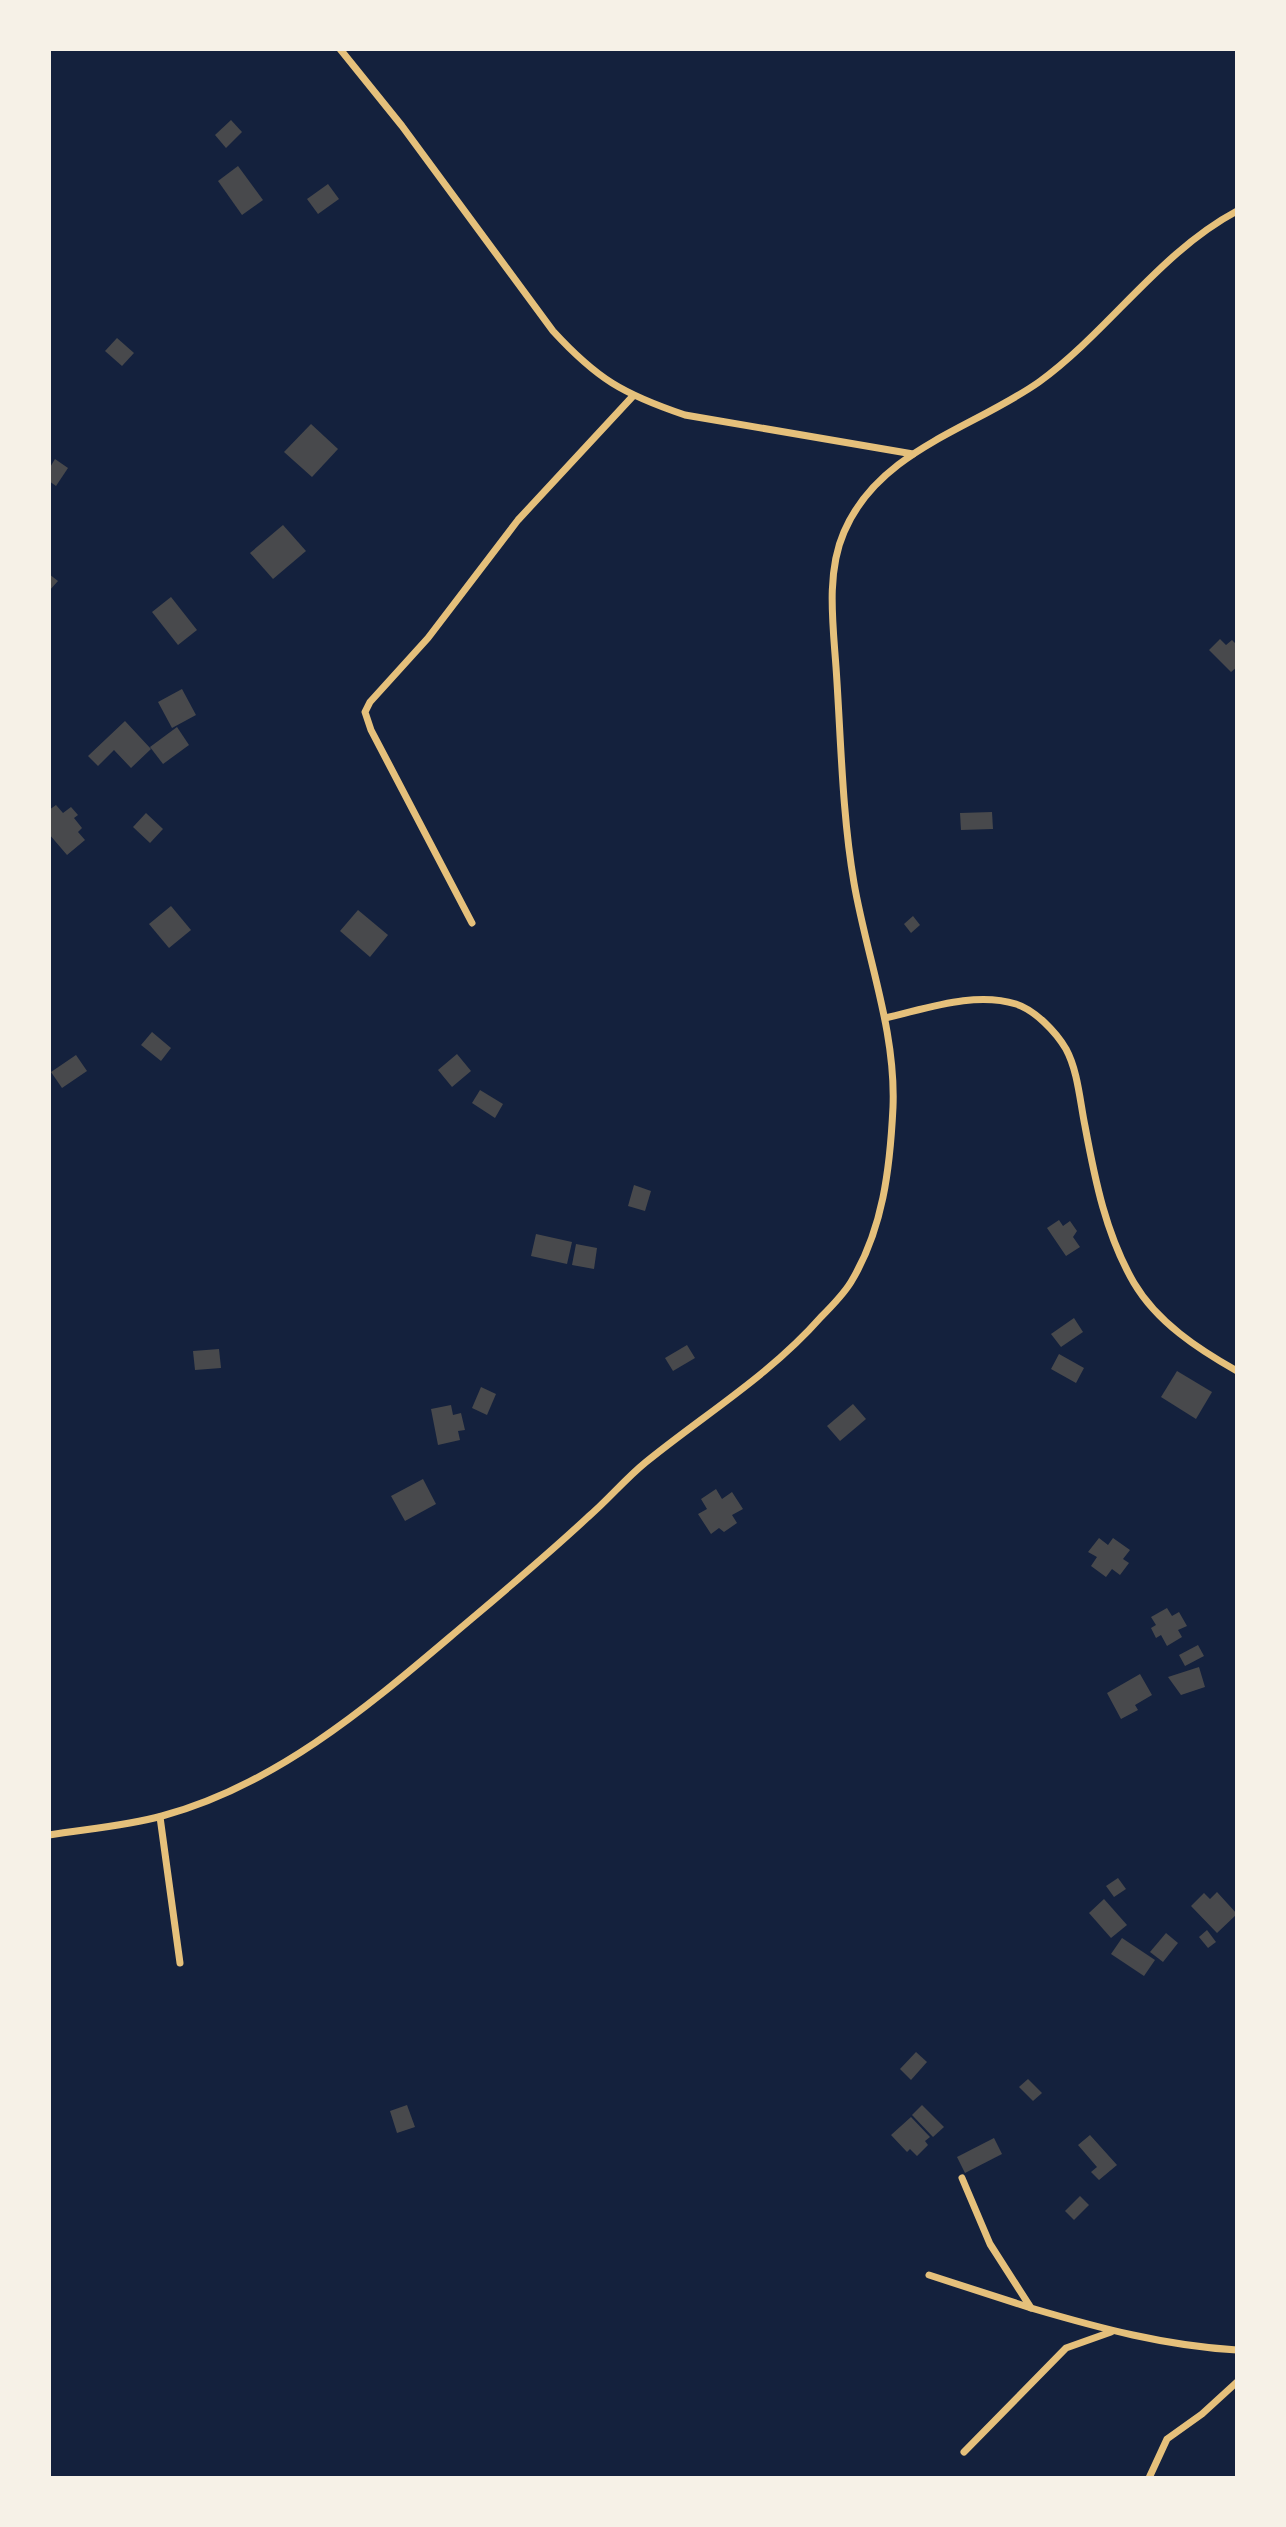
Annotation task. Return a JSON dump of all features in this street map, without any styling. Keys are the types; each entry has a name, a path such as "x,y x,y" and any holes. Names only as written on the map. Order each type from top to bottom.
{"street":[{"path":"340,49 401,126 553,331 579,360 602,379 633,396 685,415 913,454"},
{"path":"49,1835 160,1816 255,1779 307,1748 361,1709 534,1565 644,1464 794,1348 847,1288 871,1245 887,1184 893,1102 890,1046 866,947 853,877 833,625 833,580 840,541 861,501 890,471 913,454 1044,379 1161,269 1219,220 1237,211"},
{"path":"472,923 365,712 370,702 428,638 518,520 633,396"},
{"path":"885,1018 972,1000 997,1000 1018,1004 1053,1031 1067,1051 1076,1079 1104,1210 1112,1237 1133,1281 1155,1313 1209,1356 1237,1371"},
{"path":"160,1816 180,1963"},
{"path":"962,2178 990,2244 1031,2308"},
{"path":"929,2275 1112,2332 1201,2348 1237,2350"},
{"path":"964,2452 1066,2348 1112,2332"},
{"path":"1148,2477 1167,2439 1202,2414 1237,2382"}],"building":[{"path":"231,120 242,132 226,148 215,135"},
{"path":"238,166 263,200 242,215 218,181"},
{"path":"328,184 339,199 318,214 307,199"},
{"path":"117,338 134,353 122,366 105,351"},
{"path":"311,424 338,449 312,477 284,452"},
{"path":"55,459 68,468 56,486 49,481 49,469"},
{"path":"283,525 306,551 273,579 250,553"},
{"path":"49,574 58,581 49,591"},
{"path":"171,597 197,630 178,645 152,612"},
{"path":"1220,639 1226,645 1232,640 1237,645 1237,667 1231,672 1209,650"},
{"path":"182,689 196,715 172,728 158,702"},
{"path":"125,721 151,749 131,768 114,750 98,766 88,756"},
{"path":"177,727 189,745 163,764 150,747"},
{"path":"56,805 63,813 71,807 78,815 74,818 82,828 78,832 85,840 67,855 49,834 49,810"},
{"path":"992,812 993,829 961,830 960,813"},
{"path":"146,813 163,829 150,843 133,827"},
{"path":"171,906 191,930 169,948 149,924"},
{"path":"358,910 388,935 370,957 340,931"},
{"path":"913,916 920,925 911,933 904,924"},
{"path":"152,1032 171,1048 161,1061 141,1045"},
{"path":"457,1054 471,1071 452,1087 438,1070"},
{"path":"76,1055 87,1071 62,1088 51,1072"},
{"path":"480,1090 503,1104 495,1118 472,1103"},
{"path":"634,1185 651,1191 645,1211 628,1206"},
{"path":"1059,1220 1063,1226 1070,1221 1077,1231 1073,1237 1080,1247 1066,1256 1047,1228"},
{"path":"536,1234 572,1242 567,1264 531,1256"},
{"path":"576,1244 597,1248 594,1269 572,1265"},
{"path":"1074,1318 1083,1332 1061,1347 1051,1334"},
{"path":"687,1345 695,1358 673,1371 665,1358"},
{"path":"219,1349 221,1368 195,1370 193,1351"},
{"path":"1059,1354 1084,1368 1076,1383 1051,1369"},
{"path":"1177,1371 1212,1392 1196,1419 1161,1397"},
{"path":"481,1387 496,1394 487,1415 472,1408"},
{"path":"853,1404 866,1419 840,1441 827,1426"},
{"path":"451,1405 453,1415 461,1413 465,1430 458,1431 460,1440 438,1445 431,1409"},
{"path":"423,1479 436,1504 405,1521 391,1496"},
{"path":"716,1489 722,1499 732,1492 743,1509 732,1515 737,1523 724,1532 719,1528 711,1534 698,1514 707,1509 701,1499"},
{"path":"1099,1538 1108,1545 1113,1538 1130,1550 1123,1559 1129,1563 1120,1575 1112,1569 1106,1577 1091,1566 1097,1557 1088,1552"},
{"path":"1167,1608 1172,1616 1179,1612 1187,1626 1178,1630 1182,1637 1167,1646 1161,1635 1156,1638 1151,1628 1156,1625 1151,1617"},
{"path":"1198,1645 1204,1656 1185,1666 1179,1655"},
{"path":"1199,1667 1205,1687 1181,1695 1168,1677"},
{"path":"1140,1674 1152,1695 1135,1705 1138,1710 1121,1719 1107,1693"},
{"path":"1118,1878 1126,1889 1114,1897 1106,1886"},
{"path":"1217,1892 1237,1914 1217,1933 1191,1906 1204,1893 1210,1899"},
{"path":"1104,1899 1127,1925 1111,1938 1089,1913"},
{"path":"1207,1930 1216,1942 1208,1948 1199,1937"},
{"path":"1166,1933 1178,1943 1163,1962 1150,1952"},
{"path":"1122,1938 1155,1960 1144,1976 1111,1954"},
{"path":"916,2052 927,2062 911,2080 900,2069"},
{"path":"1028,2079 1042,2093 1033,2101 1019,2087"},
{"path":"407,2105 415,2127 397,2133 390,2111"},
{"path":"922,2105 944,2127 933,2137 912,2115"},
{"path":"911,2117 930,2137 925,2141 928,2145 917,2156 910,2149 907,2152 891,2135"},
{"path":"1090,2135 1117,2165 1099,2180 1091,2172 1097,2167 1078,2145"},
{"path":"994,2138 1002,2154 965,2173 957,2157"},
{"path":"1080,2196 1089,2205 1074,2220 1065,2211"}]}
